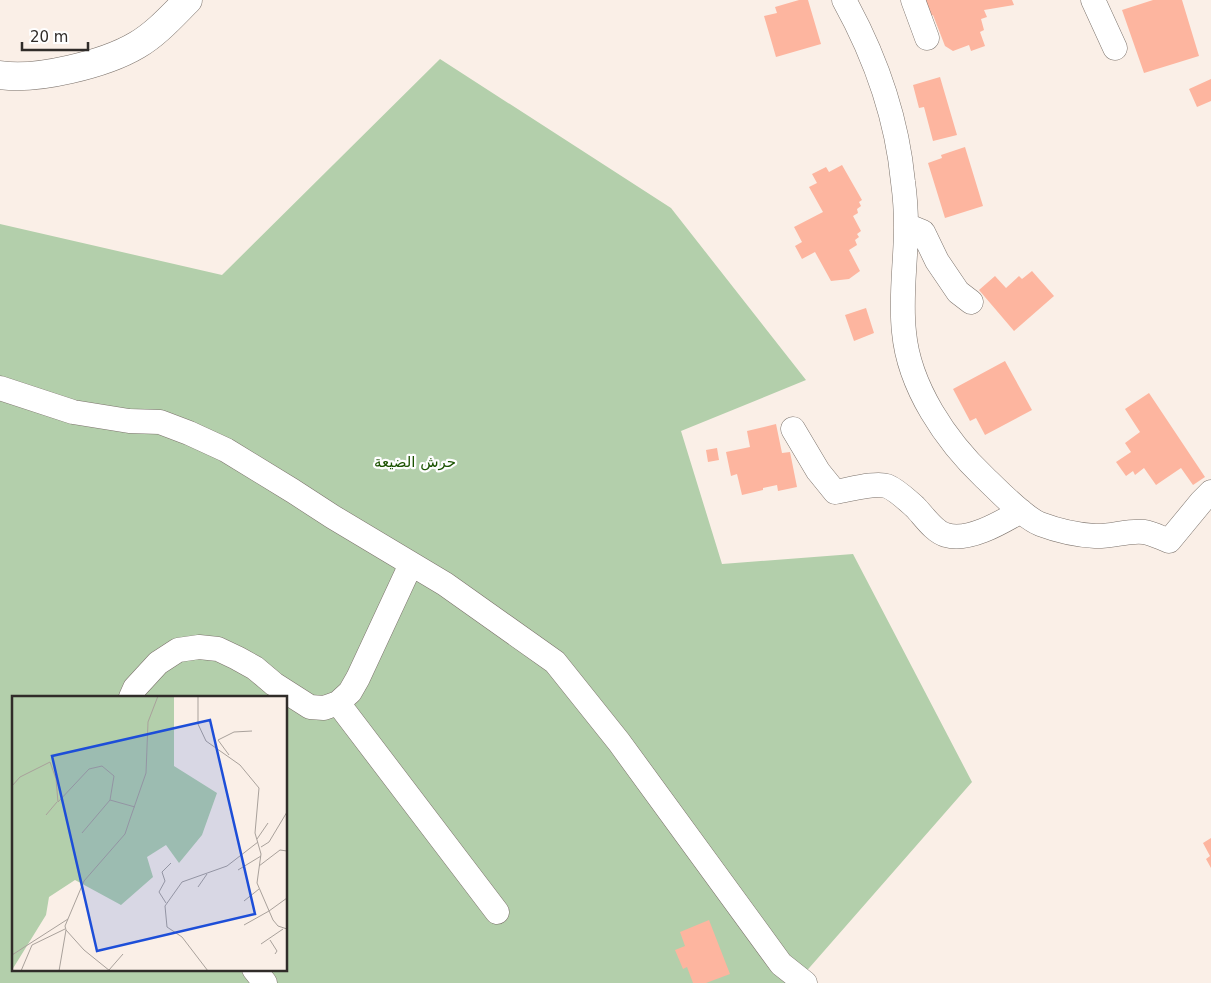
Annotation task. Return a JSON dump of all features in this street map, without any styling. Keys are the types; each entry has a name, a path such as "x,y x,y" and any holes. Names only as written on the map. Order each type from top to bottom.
{"street":[{"path":"0,75 34,75 74,69 116,55 137,45 164,25 188,0"},
{"path":"844,0 856,21 888,101 898,144 906,225 902,310 908,356 918,386 941,425 966,460 1021,511 1038,523 1068,532 1095,536 1144,532 1169,541 1211,492"},
{"path":"913,0 927,38"},
{"path":"1093,0 1116,48"},
{"path":"906,225 923,232 937,261 958,292 971,302"},
{"path":"0,388 73,412 129,421 160,422 189,432 226,450 445,584 555,662 619,742 781,964 805,983"},
{"path":"793,429 818,472 835,492 878,484 889,486 946,535 977,533 1021,511"},
{"path":"131,696 135,688 158,663 178,650 199,647 218,649 238,658 310,707 324,708 338,703 350,692 358,678 411,564"},
{"path":"338,703 497,912"},
{"path":"255,970 264,983"}],"green space":[{"name":"حرش الضيعة","path":"440,59 671,208 806,380 681,431 722,564 853,554 972,782 796,983 0,983 0,224 222,275"}],"building":[{"path":"799,0 808,0 821,44 776,57 764,16 777,13 775,7"},
{"path":"925,0 1012,0 1014,5 984,10 987,17 981,19 984,30 980,32 985,46 971,51 969,45 953,51 945,46"},
{"path":"1153,0 1182,0 1199,56 1144,73 1122,10"},
{"path":"940,77 957,135 933,141 924,107 919,108 913,85"},
{"path":"1211,79 1211,101 1197,107 1189,89"},
{"path":"965,147 983,206 945,218 928,163 942,158 941,155"},
{"path":"842,165 862,200 859,202 861,206 857,209 858,213 853,216 861,231 857,234 859,237 855,240 857,245 849,250 860,271 849,279 831,281 815,252 802,259 795,246 802,242 794,227 823,212 809,187 817,183 812,174 826,167 829,172"},
{"path":"1032,271 1054,296 1014,331 979,290 995,276 1006,288 1019,276 1022,279"},
{"path":"866,308 874,333 854,341 845,315"},
{"path":"1005,361 1032,410 985,435 976,418 970,421 953,389"},
{"path":"1149,393 1205,477 1193,485 1181,468 1156,485 1144,468 1135,475 1133,471 1126,476 1116,462 1131,452 1125,443 1140,432 1125,409"},
{"path":"776,424 782,453 790,452 797,487 778,491 777,485 742,495 737,474 731,476 726,452 750,447 747,431"},
{"path":"717,448 719,460 708,462 706,450"},
{"path":"1211,838 1211,868 1206,859 1210,856 1203,843"},
{"path":"709,920 730,974 706,983 693,983 687,967 683,969 675,950 685,946 680,932"}]}
